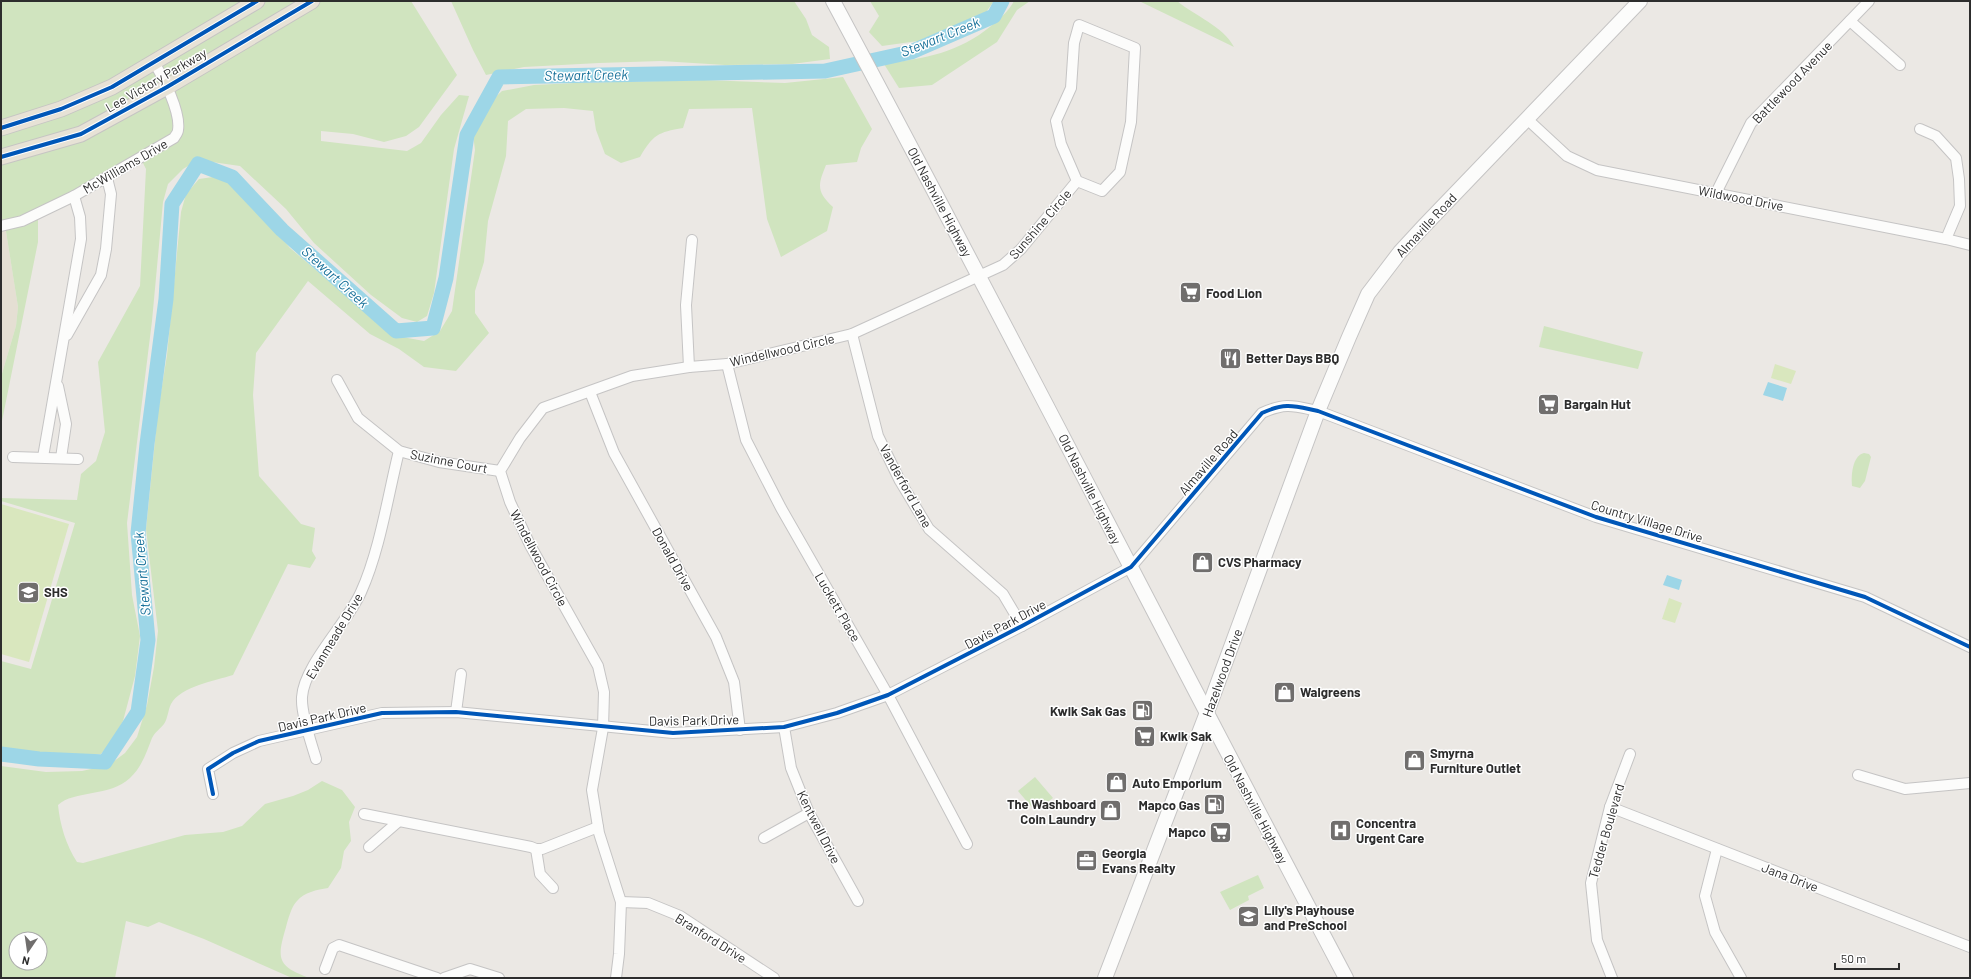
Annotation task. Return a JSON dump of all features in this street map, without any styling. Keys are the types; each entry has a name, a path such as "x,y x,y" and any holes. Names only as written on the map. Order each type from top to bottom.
{"main road":[{"name":"Lee Victory Parkway","path":"1,128 61,109 112,87 258,1"},
{"name":"Lee Victory Parkway","path":"1,157 81,134 167,87 312,1"}],"street":[{"name":"Old Nashville Highway","path":"833,1 979,274 1206,715 1346,978"},
{"name":"Almaville Road","path":"1131,567 1262,413 1278,406 1292,406 1318,411 1368,294 1400,252 1640,1"},
{"name":"Battlewood Avenue","path":"1716,193 1751,123 1869,1"},
{"path":"1850,21 1900,65"},
{"name":"Sunshine Circle","path":"1079,25 1135,48 1131,122 1120,172 1102,191 1077,181 1061,144 1056,120 1071,88 1074,43 1079,25"},
{"name":"McWilliams Drive","path":"1,226 22,221 74,196 174,138 178,131 178,118 167,87 154,62"},
{"name":"Wildwood Drive","path":"1527,119 1568,156 1597,170 1970,245"},
{"path":"1920,129 1936,136 1956,158 1959,179 1960,206 1946,239"},
{"path":"63,342 101,275 106,249 110,194 107,178"},
{"name":"Sunshine Circle","path":"979,274 1003,265 1021,249 1077,181"},
{"path":"42,457 81,239 80,217 74,196"},
{"path":"689,367 686,305 692,240"},
{"name":"Windellwood Circle","path":"616,978 619,954 621,902 598,826 592,790 603,728 604,692 598,666 530,545 510,502 500,471 520,438 543,408 632,376 689,367 727,364 852,334 979,274"},
{"name":"Vanderford Lane","path":"852,334 878,436 900,481 929,529 1003,594 1022,626"},
{"name":"Luckett Place","path":"727,364 746,440 781,508 888,695 967,844"},
{"path":"56,380 66,424 61,458"},
{"name":"Suzinne Court","path":"337,380 358,418 399,451 438,462 500,471"},
{"name":"Donald Drive","path":"590,392 614,453 716,637 734,682 740,730"},
{"name":"Country Village Drive","path":"1318,411 1596,517 1865,597 1970,647"},
{"name":"Hazelwood Drive","path":"1105,978 1206,715 1318,411"},
{"name":"Evanmeade Drive","path":"316,759 307,729 302,697 309,675 361,592 375,549 399,451"},
{"path":"13,457 78,459"},
{"name":"Davis Park Drive","path":"213,794 208,769 233,753 259,741 382,713 456,712 673,734 784,727 837,713 888,695 1022,626 1131,567"},
{"path":"456,712 461,674"},
{"name":"Kentwell Drive","path":"784,727 791,768 809,813 858,901"},
{"name":"Tedder Boulevard","path":"1612,978 1597,940 1591,883 1610,807 1630,754"},
{"path":"1858,775 1905,789 1970,783"},
{"name":"Jana Drive","path":"1610,807 1970,947"},
{"path":"764,838 809,813"},
{"path":"364,814 531,846 536,849 552,846 598,826"},
{"path":"369,847 399,821"},
{"path":"536,849 540,874 553,888"},
{"path":"1717,849 1705,896 1715,932 1741,978"},
{"name":"Branford Drive","path":"621,902 648,903 680,916 774,978"},
{"path":"326,969 333,948 339,945 437,978"},
{"path":"444,978 470,969 499,978"}],"shaded area":[{"path":"5,225 18,307 16,326 1,377 1,226"}],"green space":[{"path":"1,1 411,1 457,75 419,127 406,136 384,142 353,134 321,131 321,141 407,151 421,143 441,115 459,95 469,96 454,149 434,293 427,316 417,322 402,318 371,295 314,243 286,209 240,166 198,160 183,169 168,184 163,202 152,321 127,523 132,595 140,636 135,676 123,721 112,741 101,754 73,756 1,748 1,661 31,669 75,523 1,501 1,498 77,500 81,474 96,461 105,432 98,362 140,286 146,169 141,159 38,213 38,242 1,426 1,377 16,326 18,307 5,225 1,226"},
{"path":"451,1 794,1 806,19 812,35 829,47 830,59 792,64 725,65 661,61 599,63 524,67 486,75"},
{"path":"870,1 994,1 986,12 918,41 882,46 869,32 879,16"},
{"path":"1014,1 1030,1 1017,10 997,42 932,85 899,88 884,64 928,56 954,48 979,35 991,26 1006,12"},
{"path":"1139,1 1177,1 1216,27 1234,47"},
{"path":"843,77 872,129 861,148 857,162 826,165 821,178 820,188 827,201 833,207 827,231 781,257 767,219 752,108 689,109 683,128 662,133 653,139 640,157 621,163 605,154 596,130 593,111 564,108 526,109 508,121 506,156 488,221 484,262 475,291 475,313 489,333 456,371 424,367 399,349 370,334 308,281 256,353 253,395 259,476 301,524 315,528 312,551 316,558 310,568 288,564 233,675 190,688 176,698 171,704 164,724 153,736 141,764 130,778 113,788 73,797 58,805 60,820 70,849 77,862 83,863 185,835 223,832 242,826 265,804 308,790 322,781 342,790 355,807 349,822 351,841 344,851 341,868 328,888 307,893 303,895 295,904 291,910 281,946 282,960 285,965 299,974 310,978 292,978 204,939 159,922 148,927 126,921 115,978 1,978 1,766 46,772 82,771 109,765 125,753 137,737 147,705 154,667 158,631 146,529 158,411 167,355 181,212 186,194 199,179 213,177 232,184 264,217 290,248 358,306 397,336 424,341 440,331 452,311 475,150 473,134 488,104 502,91 534,85 704,80 785,83"},
{"path":"1544,326 1643,352 1638,369 1539,347"},
{"path":"1775,364 1796,371 1791,384 1771,378"},
{"path":"1864,453 1869,454 1871,457 1865,481 1860,488 1852,486 1852,472 1857,458"},
{"name":"SHS","path":"1,504 69,524 29,662 1,654"},
{"path":"1669,598 1682,603 1675,623 1662,619"},
{"path":"1035,777 1053,798 1035,811 1018,791"},
{"path":"1258,875 1264,888 1248,896 1249,900 1230,910 1220,892"}],"water":[{"path":"1768,382 1787,388 1783,401 1763,395"},
{"path":"1667,575 1682,580 1679,590 1663,585"}],"waterway":[{"name":"Stewart Creek","path":"1,754 39,759 105,762 138,712 148,640 138,533 147,444 166,299 172,204 198,164 232,177 282,230 396,331 433,328 446,278 467,135 499,77 825,71 911,52 994,16 1002,1"}],"cycle path":[{"path":"1,128 61,109 112,87 257,1"},
{"path":"1,157 81,134 167,87 312,1"},
{"path":"213,794 208,769 233,753 259,741 382,713 456,712 673,733 784,727 837,713 888,695 1022,626 1131,567 1262,413 1284,406 1318,411 1596,517 1865,597 1970,647"}],"place":[{"name":"Food Lion","path":"1191,293"},
{"name":"Better Days BBQ","path":"1230,358"},
{"name":"Bargain Hut","path":"1549,404"},
{"name":"CVS Pharmacy","path":"1203,562"},
{"name":"SHS","path":"28,592"},
{"name":"Walgreens","path":"1285,692"},
{"name":"Kwik Sak Gas","path":"1142,711"},
{"name":"Kwik Sak","path":"1144,736"},
{"name":"Smyrna Furniture Outlet","path":"1414,760"},
{"name":"Auto Emporium","path":"1116,783"},
{"name":"Mapco Gas","path":"1215,805"},
{"name":"The Washboard Coin Laundry","path":"1111,811"},
{"name":"Concentra Urgent Care","path":"1341,830"},
{"name":"Mapco","path":"1221,832"},
{"name":"Georgia Evans Realty","path":"1086,860"},
{"name":"Lily's Playhouse and PreSchool","path":"1249,917"}]}
